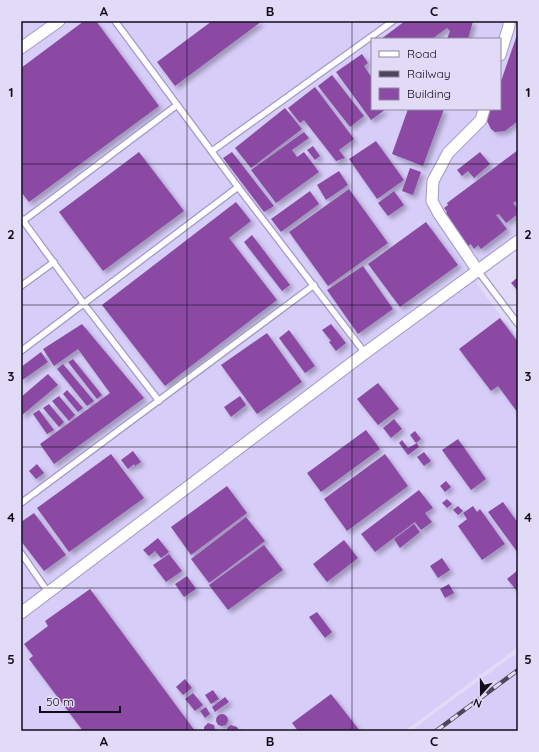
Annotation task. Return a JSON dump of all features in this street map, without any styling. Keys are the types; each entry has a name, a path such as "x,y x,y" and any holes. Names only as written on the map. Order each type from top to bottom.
{"street":[{"path":"21,48 59,21"},
{"path":"501,52 509,26 509,21"},
{"path":"478,270 439,214 432,201 433,181 448,153 481,120 484,110"},
{"path":"21,613 365,353 518,241"}],"lane":[{"path":"115,21 238,187 365,353"},
{"path":"212,151 393,21"},
{"path":"159,401 84,304 22,219 177,105"},
{"path":"21,351 238,187"},
{"path":"21,286 54,262"},
{"path":"478,270 518,324"},
{"path":"21,503 314,285"},
{"path":"21,553 48,592"}],"shaded area":[{"path":"21,21 518,21 518,244 476,283 518,339 518,647 405,731 21,731"},
{"path":"518,652 518,731 411,731 432,715"}],"building":[{"path":"84,21 96,21 159,106 29,202 21,192 21,68"},
{"path":"212,21 262,21 175,86 157,62"},
{"path":"405,21 473,21 468,38 447,38 450,31 447,28 433,38 382,38"},
{"path":"518,32 518,121 505,131 495,132 491,129 487,121 491,110 501,110 501,81"},
{"path":"362,54 368,63 364,66 371,76 371,110 385,110 371,120 336,72"},
{"path":"332,75 364,116 350,127 318,86"},
{"path":"315,87 354,139 339,150 345,158 336,161 304,120 300,123 288,108"},
{"path":"285,108 302,129 251,168 235,148"},
{"path":"408,110 444,110 423,166 392,154"},
{"path":"304,132 309,138 292,150 297,157 304,152 319,172 276,203 251,170"},
{"path":"376,141 404,180 377,199 349,159"},
{"path":"313,146 320,156 315,160 307,150"},
{"path":"518,150 518,203 516,201 513,203 518,209 518,214 506,223 499,214 496,215 507,229 481,249 478,245 474,249 471,244 468,246 444,214 447,212 444,208 448,205 447,203"},
{"path":"139,152 184,211 103,271 59,212"},
{"path":"232,152 274,206 264,212 223,158"},
{"path":"480,152 490,164 474,178 468,171 462,176 457,170"},
{"path":"410,168 421,172 413,195 402,191"},
{"path":"339,171 348,185 326,200 317,185"},
{"path":"349,189 388,243 328,286 289,232"},
{"path":"310,191 319,204 281,232 271,219"},
{"path":"394,191 404,205 388,216 378,203"},
{"path":"236,202 251,221 229,238 277,300 165,386 102,305"},
{"path":"426,222 458,265 400,307 368,264"},
{"path":"252,235 290,285 282,291 244,242"},
{"path":"363,266 393,309 358,334 327,290"},
{"path":"518,277 518,291 511,283"},
{"path":"500,318 518,342 518,413 498,386 491,391 459,349"},
{"path":"82,324 144,398 54,464 40,444 110,393 78,349 54,366 43,349"},
{"path":"331,324 346,343 336,351 329,342 331,341 322,330"},
{"path":"289,330 315,366 305,373 279,338"},
{"path":"267,333 302,382 257,414 221,365"},
{"path":"41,352 48,362 21,381 21,367"},
{"path":"73,359 102,395 97,399 68,362"},
{"path":"63,364 94,401 87,406 57,369"},
{"path":"48,374 58,385 21,416 21,397"},
{"path":"378,383 399,409 378,425 357,399"},
{"path":"67,390 83,408 78,412 63,394"},
{"path":"59,396 75,415 69,421 52,401"},
{"path":"240,396 246,405 231,417 224,407"},
{"path":"49,404 64,422 59,427 43,408"},
{"path":"39,410 54,430 47,434 33,414"},
{"path":"394,419 402,429 391,438 383,428"},
{"path":"366,430 380,449 321,492 307,473"},
{"path":"415,431 421,439 416,443 410,435"},
{"path":"458,439 486,479 471,490 442,450"},
{"path":"402,440 408,448 417,443 419,447 408,455 399,443"},
{"path":"133,451 141,462 135,466 134,464 128,469 121,460"},
{"path":"424,452 431,461 424,466 417,457"},
{"path":"111,454 144,498 69,552 37,508"},
{"path":"385,454 408,486 347,531 324,499"},
{"path":"37,464 44,473 36,479 29,471"},
{"path":"446,481 451,487 445,492 440,486"},
{"path":"227,486 247,513 191,555 171,527"},
{"path":"419,490 433,508 425,513 432,522 421,530 415,522 375,552 361,534"},
{"path":"447,499 452,504 447,508 442,503"},
{"path":"503,502 518,523 518,553 488,512"},
{"path":"458,506 463,511 458,515 453,510"},
{"path":"473,506 477,512 480,509 505,544 482,560 458,526 467,519 463,513"},
{"path":"34,513 66,555 44,571 21,541 21,522"},
{"path":"246,517 265,541 209,583 191,559"},
{"path":"414,524 420,532 400,548 394,539"},
{"path":"158,538 169,552 161,558 155,551 149,556 143,550"},
{"path":"344,540 358,558 327,582 313,564"},
{"path":"264,545 283,570 228,610 209,585"},
{"path":"169,554 182,571 166,582 153,565"},
{"path":"442,558 450,570 438,578 430,566"},
{"path":"518,570 518,592 507,579"},
{"path":"187,576 196,589 184,597 175,584"},
{"path":"449,584 454,593 445,598 440,589"},
{"path":"90,589 195,731 83,731 29,659 33,656 24,644 48,626 45,621"},
{"path":"317,612 332,632 325,638 309,617"},
{"path":"185,679 192,688 183,695 176,687"},
{"path":"213,690 219,699 211,704 205,695"},
{"path":"193,693 203,705 195,711 185,699"},
{"path":"331,694 360,731 298,731 292,723"},
{"path":"225,697 229,702 215,712 212,707"},
{"path":"206,707 210,714 205,718 200,711"},
{"path":"220,714 224,714 228,720 224,726 220,726 216,722 216,718"},
{"path":"208,723 214,725 215,731 204,731 204,727"},
{"path":"231,725 237,727 239,731 226,731"}],"railway":[{"path":"436,731 518,670"}]}
